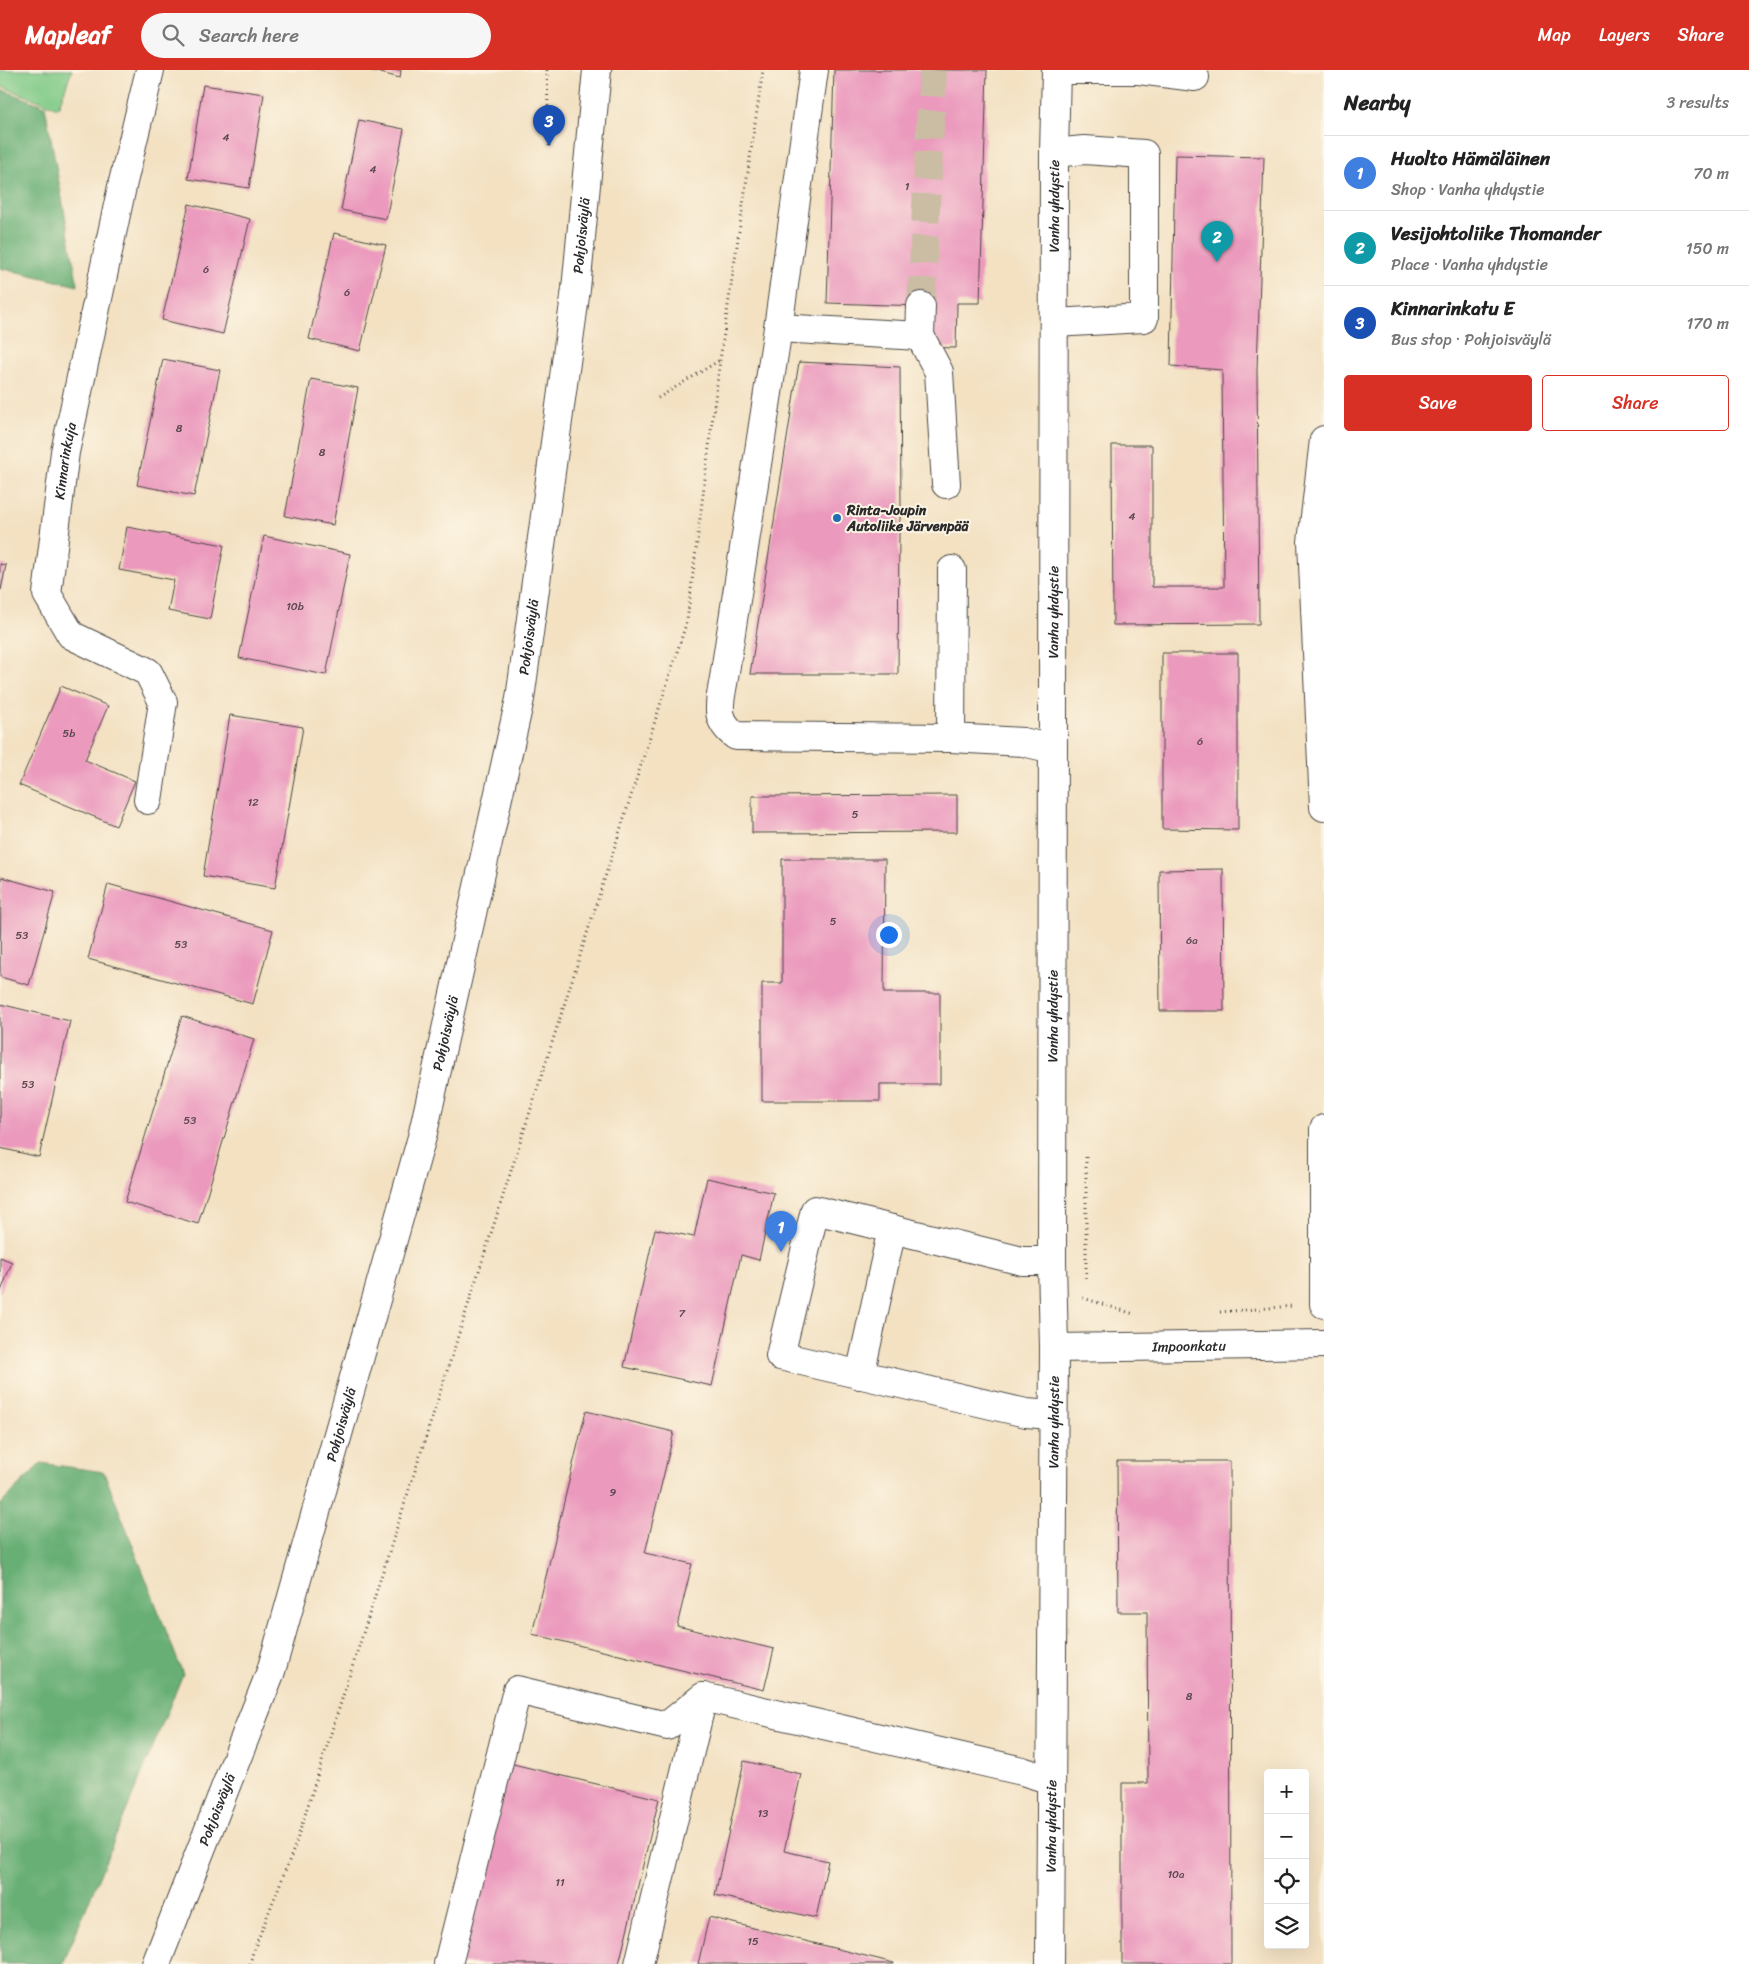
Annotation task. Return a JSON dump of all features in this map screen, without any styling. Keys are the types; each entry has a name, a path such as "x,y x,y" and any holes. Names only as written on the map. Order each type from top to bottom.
{"street":[{"name":"Kinnarinkuja","path":"148,800 163,702 148,672 71,636 47,594 65,452 123,182 150,70"},
{"name":"Pohjoisväylä","path":"156,1964 270,1671 422,1136 520,699 576,289 597,70"},
{"path":"814,70 778,328 720,709 721,719 727,729 736,736 951,738 1023,742 1053,749"},
{"name":"Vanha yhdystie","path":"1050,1964 1052,1415 1054,1348 1052,1261 1054,154 1056,70"},
{"path":"1069,70 1139,70 1195,77"},
{"path":"1054,154 1084,150 1144,154 1144,318 1054,322"},
{"path":"921,306 920,336 939,372 946,484"},
{"path":"778,328 920,336"},
{"path":"1324,440 1312,542 1324,807"},
{"path":"951,738 952,570"},
{"path":"1324,1129 1324,1304"},
{"path":"1052,1261 1022,1261 815,1210 780,1356 1026,1413 1052,1415"},
{"path":"860,1375 892,1229"},
{"name":"Impoonkatu","path":"1054,1348 1324,1344"},
{"path":"448,1964 517,1690 667,1726 703,1697"},
{"path":"703,1697 1022,1771 1051,1780"},
{"path":"639,1964 703,1697"}],"path":[{"path":"547,70 549,146"},
{"path":"250,1964 295,1846 688,621 720,360 764,70"},
{"path":"658,398 720,360"},
{"path":"1054,1289 1138,1315"},
{"path":"1215,1312 1324,1304"}],"green space":[{"path":"0,70 72,70 58,108 0,86"},
{"path":"0,89 45,106 78,286 0,268"},
{"path":"41,1463 104,1472 183,1674 63,1964 0,1964 0,1505"}],"building":[{"path":"369,70 401,70 400,78"},
{"path":"834,70 987,70 980,303 957,303 956,348 921,347 922,306 827,303"},
{"path":"203,85 264,94 249,188 188,179"},
{"path":"359,120 404,129 386,219 341,210"},
{"path":"1175,155 1264,157 1257,370 1259,624 1113,625 1112,445 1152,445 1152,587 1224,587 1222,370 1171,366"},
{"path":"189,204 250,219 223,334 162,320"},
{"path":"334,233 386,245 360,351 309,339"},
{"path":"163,359 220,370 194,496 137,485"},
{"name":"Rinta-Joupin Autoliike Järvenpää","path":"799,362 900,367 901,505 899,532 898,674 750,674"},
{"path":"311,379 358,388 333,525 285,516"},
{"path":"127,527 224,545 210,619 168,611 174,580 119,570"},
{"path":"264,536 350,554 326,675 239,658"},
{"path":"0,564 6,565 1,590 0,590"},
{"path":"1162,653 1238,653 1238,830 1162,829"},
{"path":"61,686 108,706 85,760 135,781 116,826 19,785"},
{"path":"230,715 303,727 275,888 203,876"},
{"path":"957,795 957,832 752,833 752,796"},
{"path":"782,859 885,859 884,993 940,993 940,1084 880,1084 880,1101 762,1101 762,983 782,983"},
{"path":"1223,869 1224,1011 1160,1011 1159,870"},
{"path":"1,877 55,892 29,985 0,977"},
{"path":"108,884 273,930 253,1004 88,959"},
{"path":"0,1004 70,1021 39,1157 0,1148"},
{"path":"182,1016 254,1039 198,1224 125,1202"},
{"path":"707,1178 774,1193 759,1260 741,1255 712,1386 624,1367 655,1229 694,1237"},
{"path":"0,1257 12,1262 0,1294"},
{"path":"586,1411 674,1432 645,1553 692,1564 677,1626 774,1649 764,1690 532,1634"},
{"path":"1117,1461 1230,1461 1231,1964 1122,1964 1122,1783 1148,1783 1147,1612 1118,1612"},
{"path":"744,1761 801,1774 784,1851 828,1861 816,1918 715,1895"},
{"path":"509,1763 659,1799 619,1964 461,1964"},
{"path":"709,1917 894,1963 894,1964 698,1964"}],"tunnel":[{"path":"921,306 933,70"}],"place":[{"name":"Kinnarinkatu E","path":"549,146"},
{"name":"Vesijohtoliike Thomander","path":"1217,262"},
{"name":"Rinta-Joupin Autoliike Järvenpää","path":"837,518"},
{"name":"Huolto Hämäläinen","path":"781,1252"}]}
